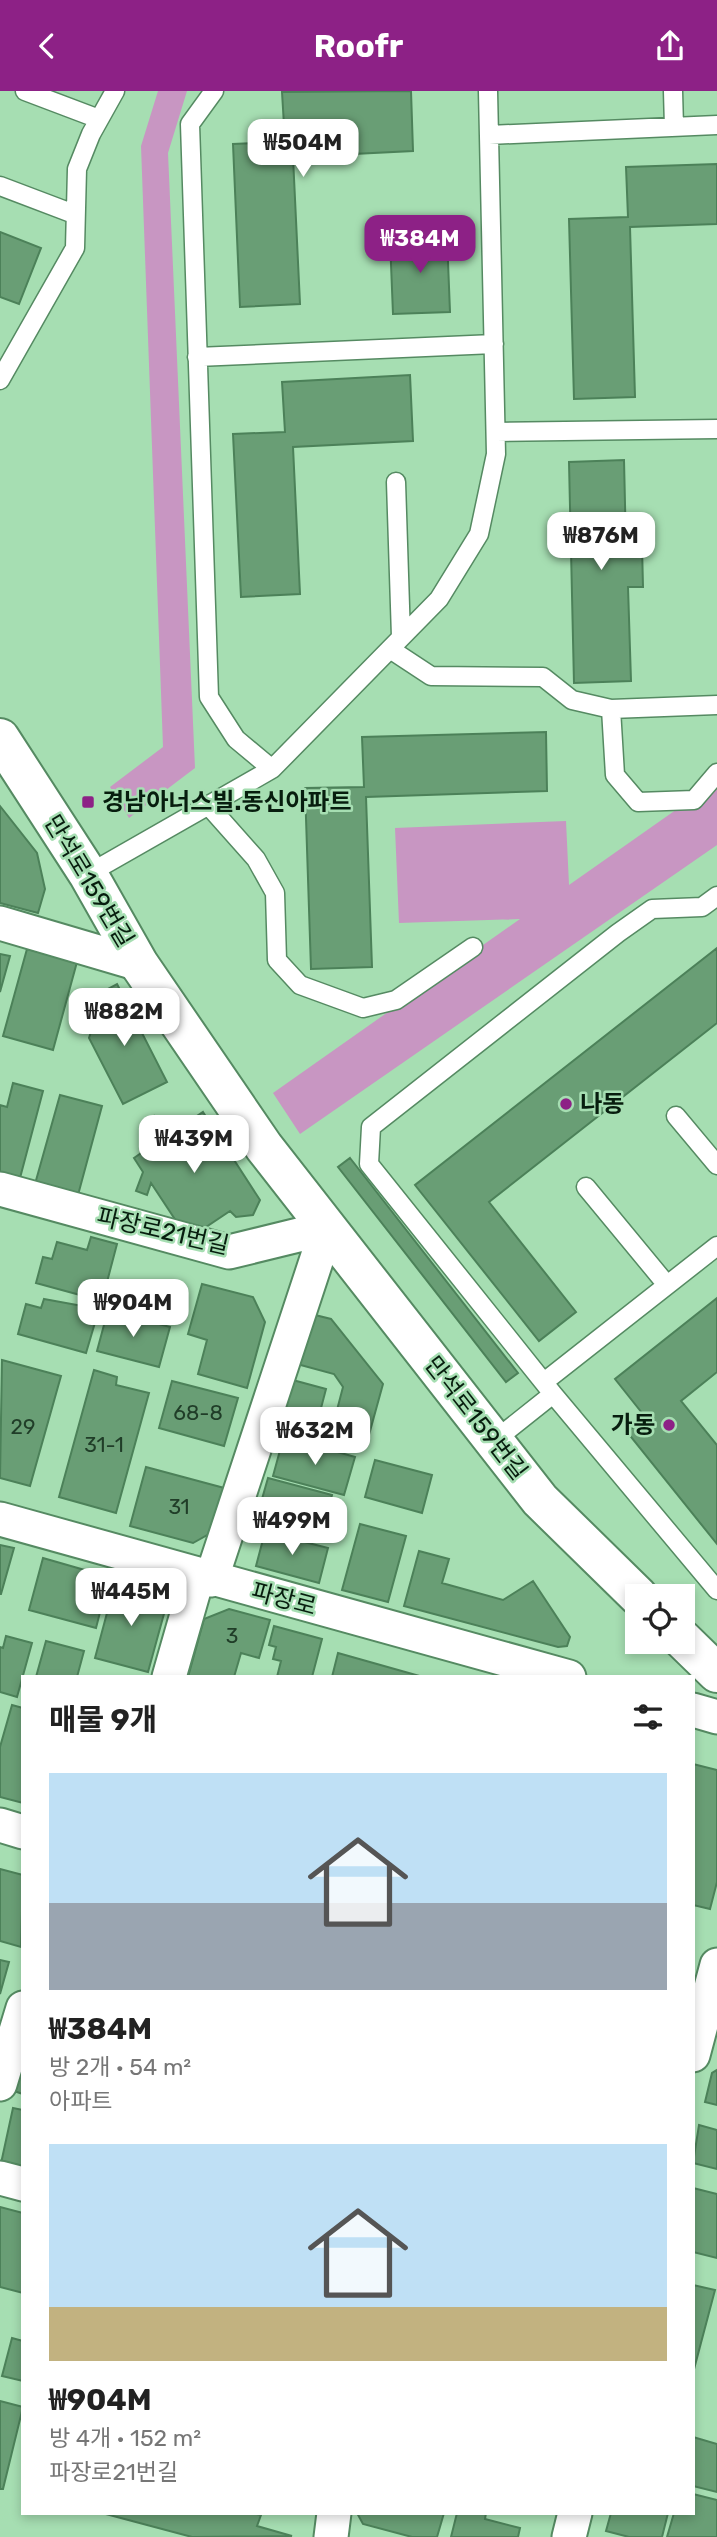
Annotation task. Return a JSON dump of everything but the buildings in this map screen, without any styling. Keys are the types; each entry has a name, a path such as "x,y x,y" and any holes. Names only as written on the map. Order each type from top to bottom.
{"street":[{"name":"만석로159번길","path":"0,737 88,874 139,964 264,1147 540,1500 626,1584"},
{"path":"0,923 139,964"},
{"name":"파장로21번길","path":"0,1189 229,1252 327,1228"},
{"path":"170,1675 327,1228"},
{"name":"파장로","path":"0,1519 562,1675"},
{"path":"695,1652 717,1673"},
{"path":"695,1711 717,1717"},
{"path":"0,1825 21,1831"},
{"path":"701,2037 717,1965"},
{"path":"0,2084 21,2018"},
{"path":"0,2178 21,2183"},
{"path":"331,2537 334,2515"},
{"path":"569,2537 574,2515"}],"lane":[{"path":"25,91 99,118"},
{"path":"0,380 75,248 77,169 99,118 115,91"},
{"path":"214,91 190,124 209,697 236,739 272,769"},
{"path":"88,874 272,769 439,599 479,534 496,454 497,432 488,91"},
{"path":"673,91 674,127"},
{"path":"489,135 717,125"},
{"path":"0,186 74,214"},
{"path":"197,357 494,344"},
{"path":"497,432 717,429"},
{"path":"396,482 395,643 431,676 543,677 572,700 611,709 717,705"},
{"path":"611,709 615,775 638,801 694,800 717,773"},
{"path":"208,805 256,859 275,893 277,960 300,985 363,1008 396,1000 473,947"},
{"path":"717,896 702,907 652,909 618,933 371,1127 369,1164 549,1388 717,1590"},
{"path":"676,1116 717,1165"},
{"path":"586,1187 667,1285"},
{"path":"494,1441 549,1388 667,1285 717,1246"}],"shaded area":[{"path":"158,91 187,91 168,153 195,768 129,818 110,787 163,747 141,146"},
{"path":"717,781 717,845 300,1134 273,1093 520,919 399,923 395,828 566,821 569,885"}],"place":[{"name":"경남아너스빌.동신아파트","path":"88,802"},
{"name":"나동","path":"566,1104"},
{"name":"가동","path":"669,1425"}]}
